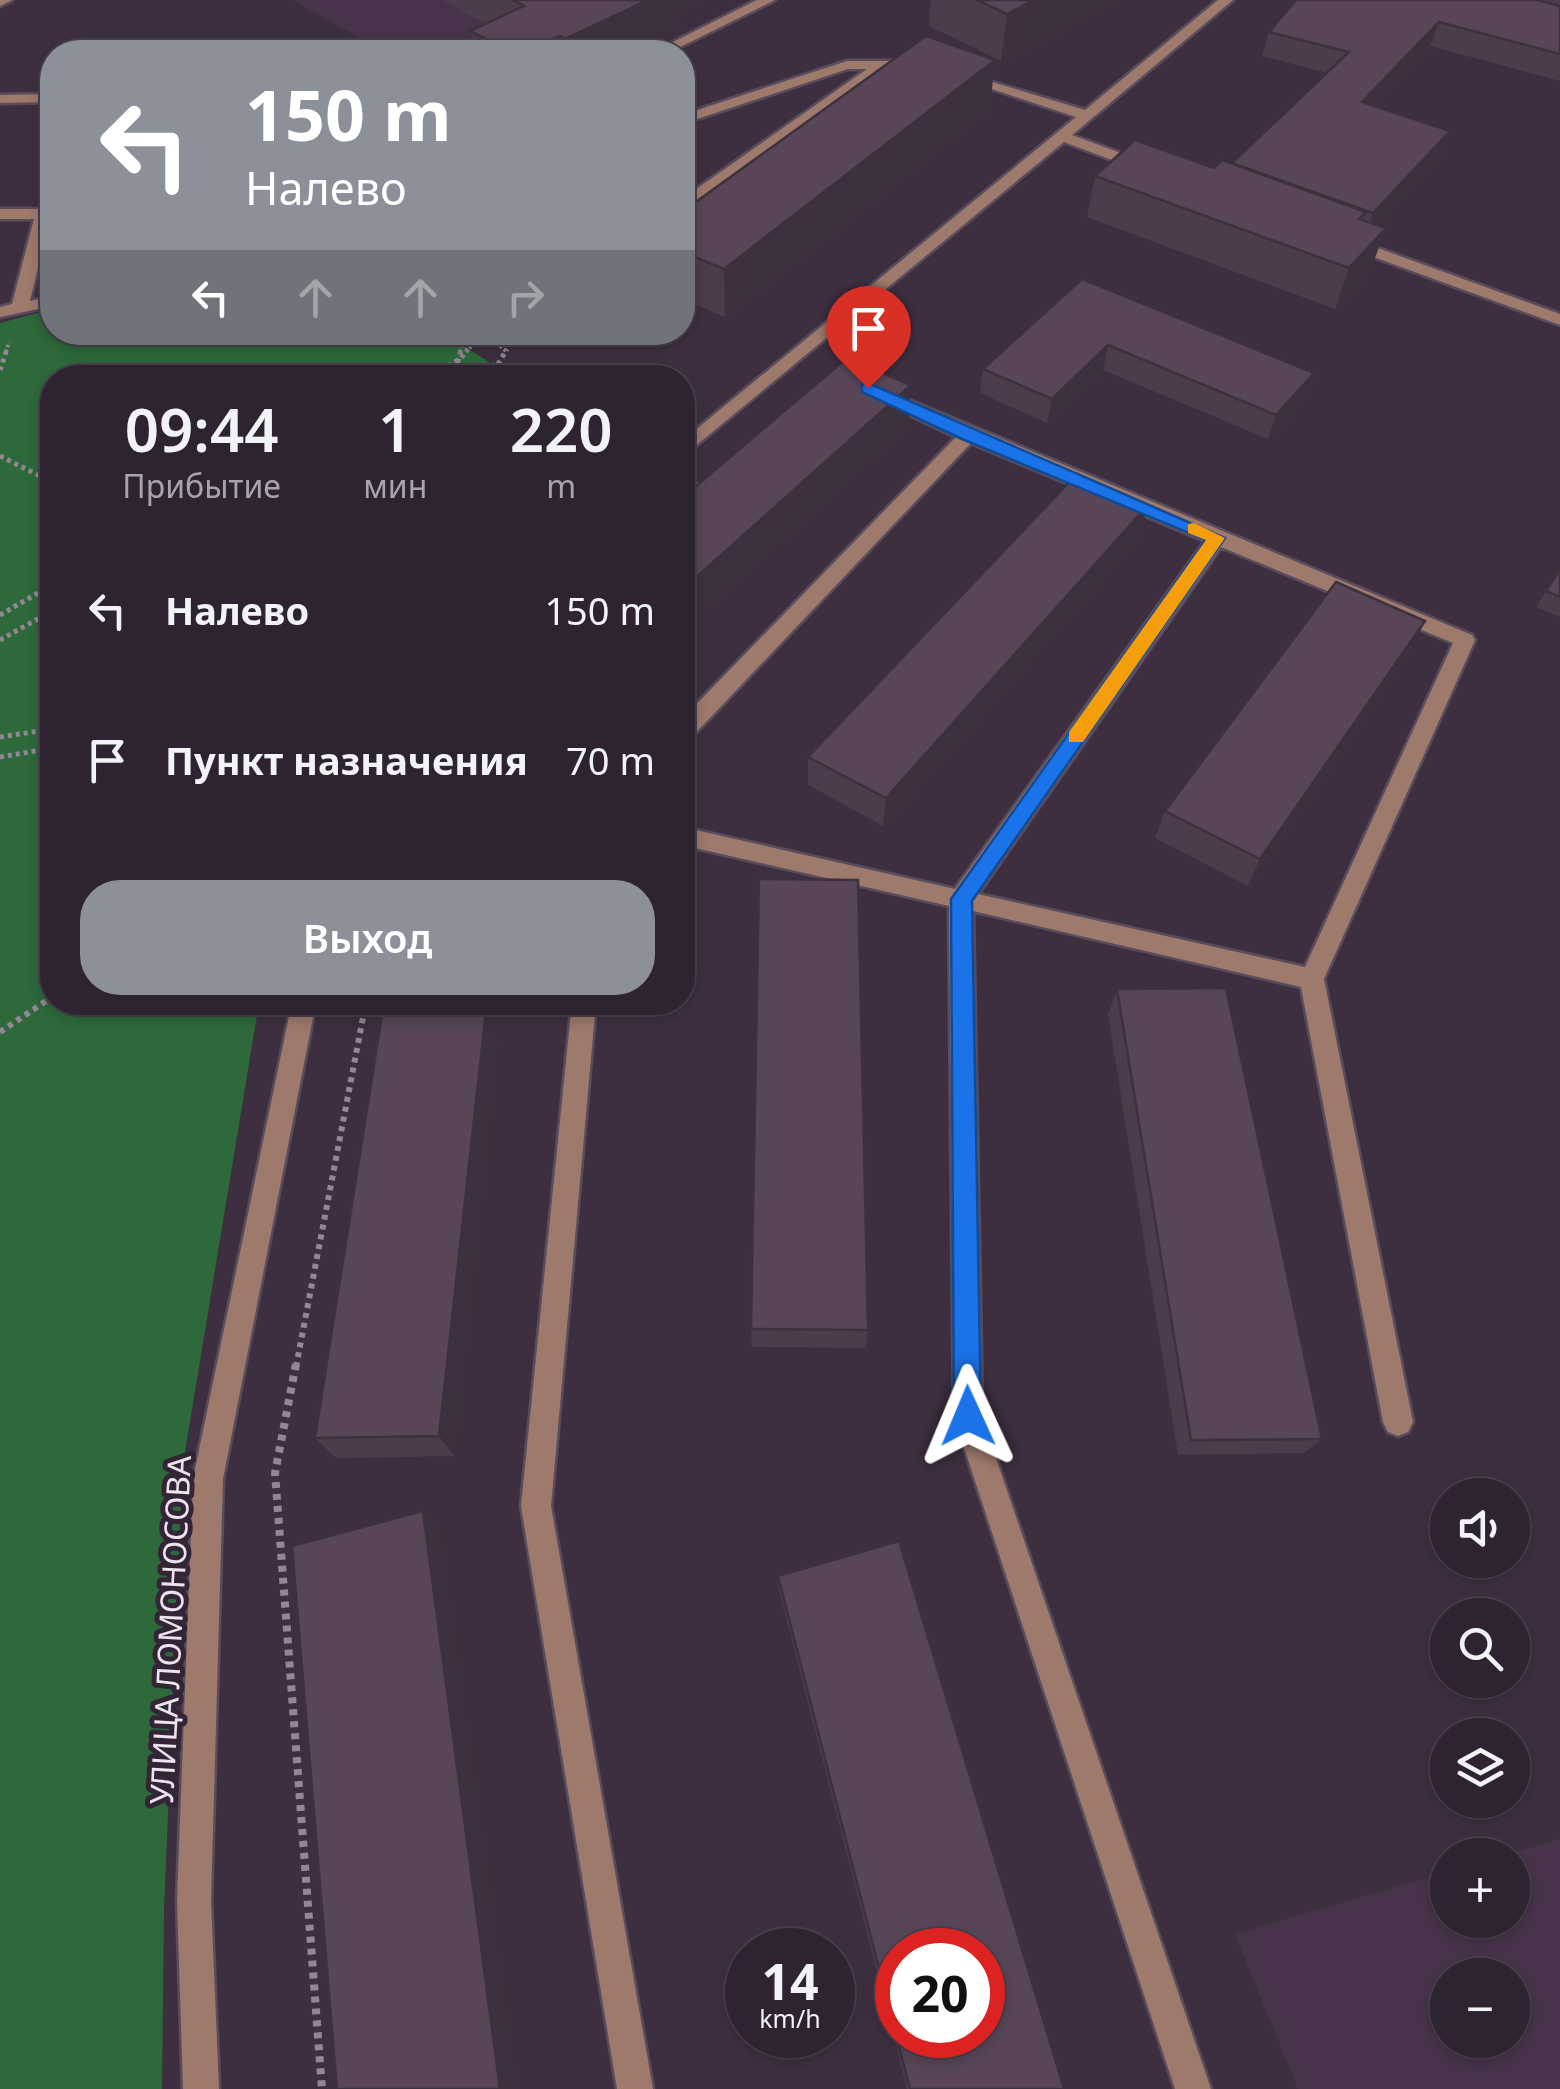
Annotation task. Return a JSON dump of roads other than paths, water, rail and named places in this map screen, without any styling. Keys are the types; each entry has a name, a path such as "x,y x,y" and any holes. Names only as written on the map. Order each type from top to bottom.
{"street":[{"path":"685,40 768,0"},
{"path":"695,440 1226,0"},
{"path":"695,116 847,64 934,65"},
{"path":"695,198 882,65"},
{"path":"951,71 1089,116"},
{"path":"0,98 40,98"},
{"path":"1063,137 1168,176"},
{"path":"0,214 40,214"},
{"path":"19,309 40,226"},
{"path":"1336,238 1560,320"},
{"path":"0,312 40,304"},
{"path":"851,380 968,435 1465,640 1312,979 1398,1422"},
{"path":"695,719 968,435"},
{"path":"1193,2089 968,1416 961,899 1216,538"},
{"path":"695,839 1312,979"},
{"name":"УЛИЦА ЛОМОНОСОВА","path":"201,2089 194,1900 208,1479 301,1015"},
{"path":"583,1015 536,1506 635,2089"}]}
